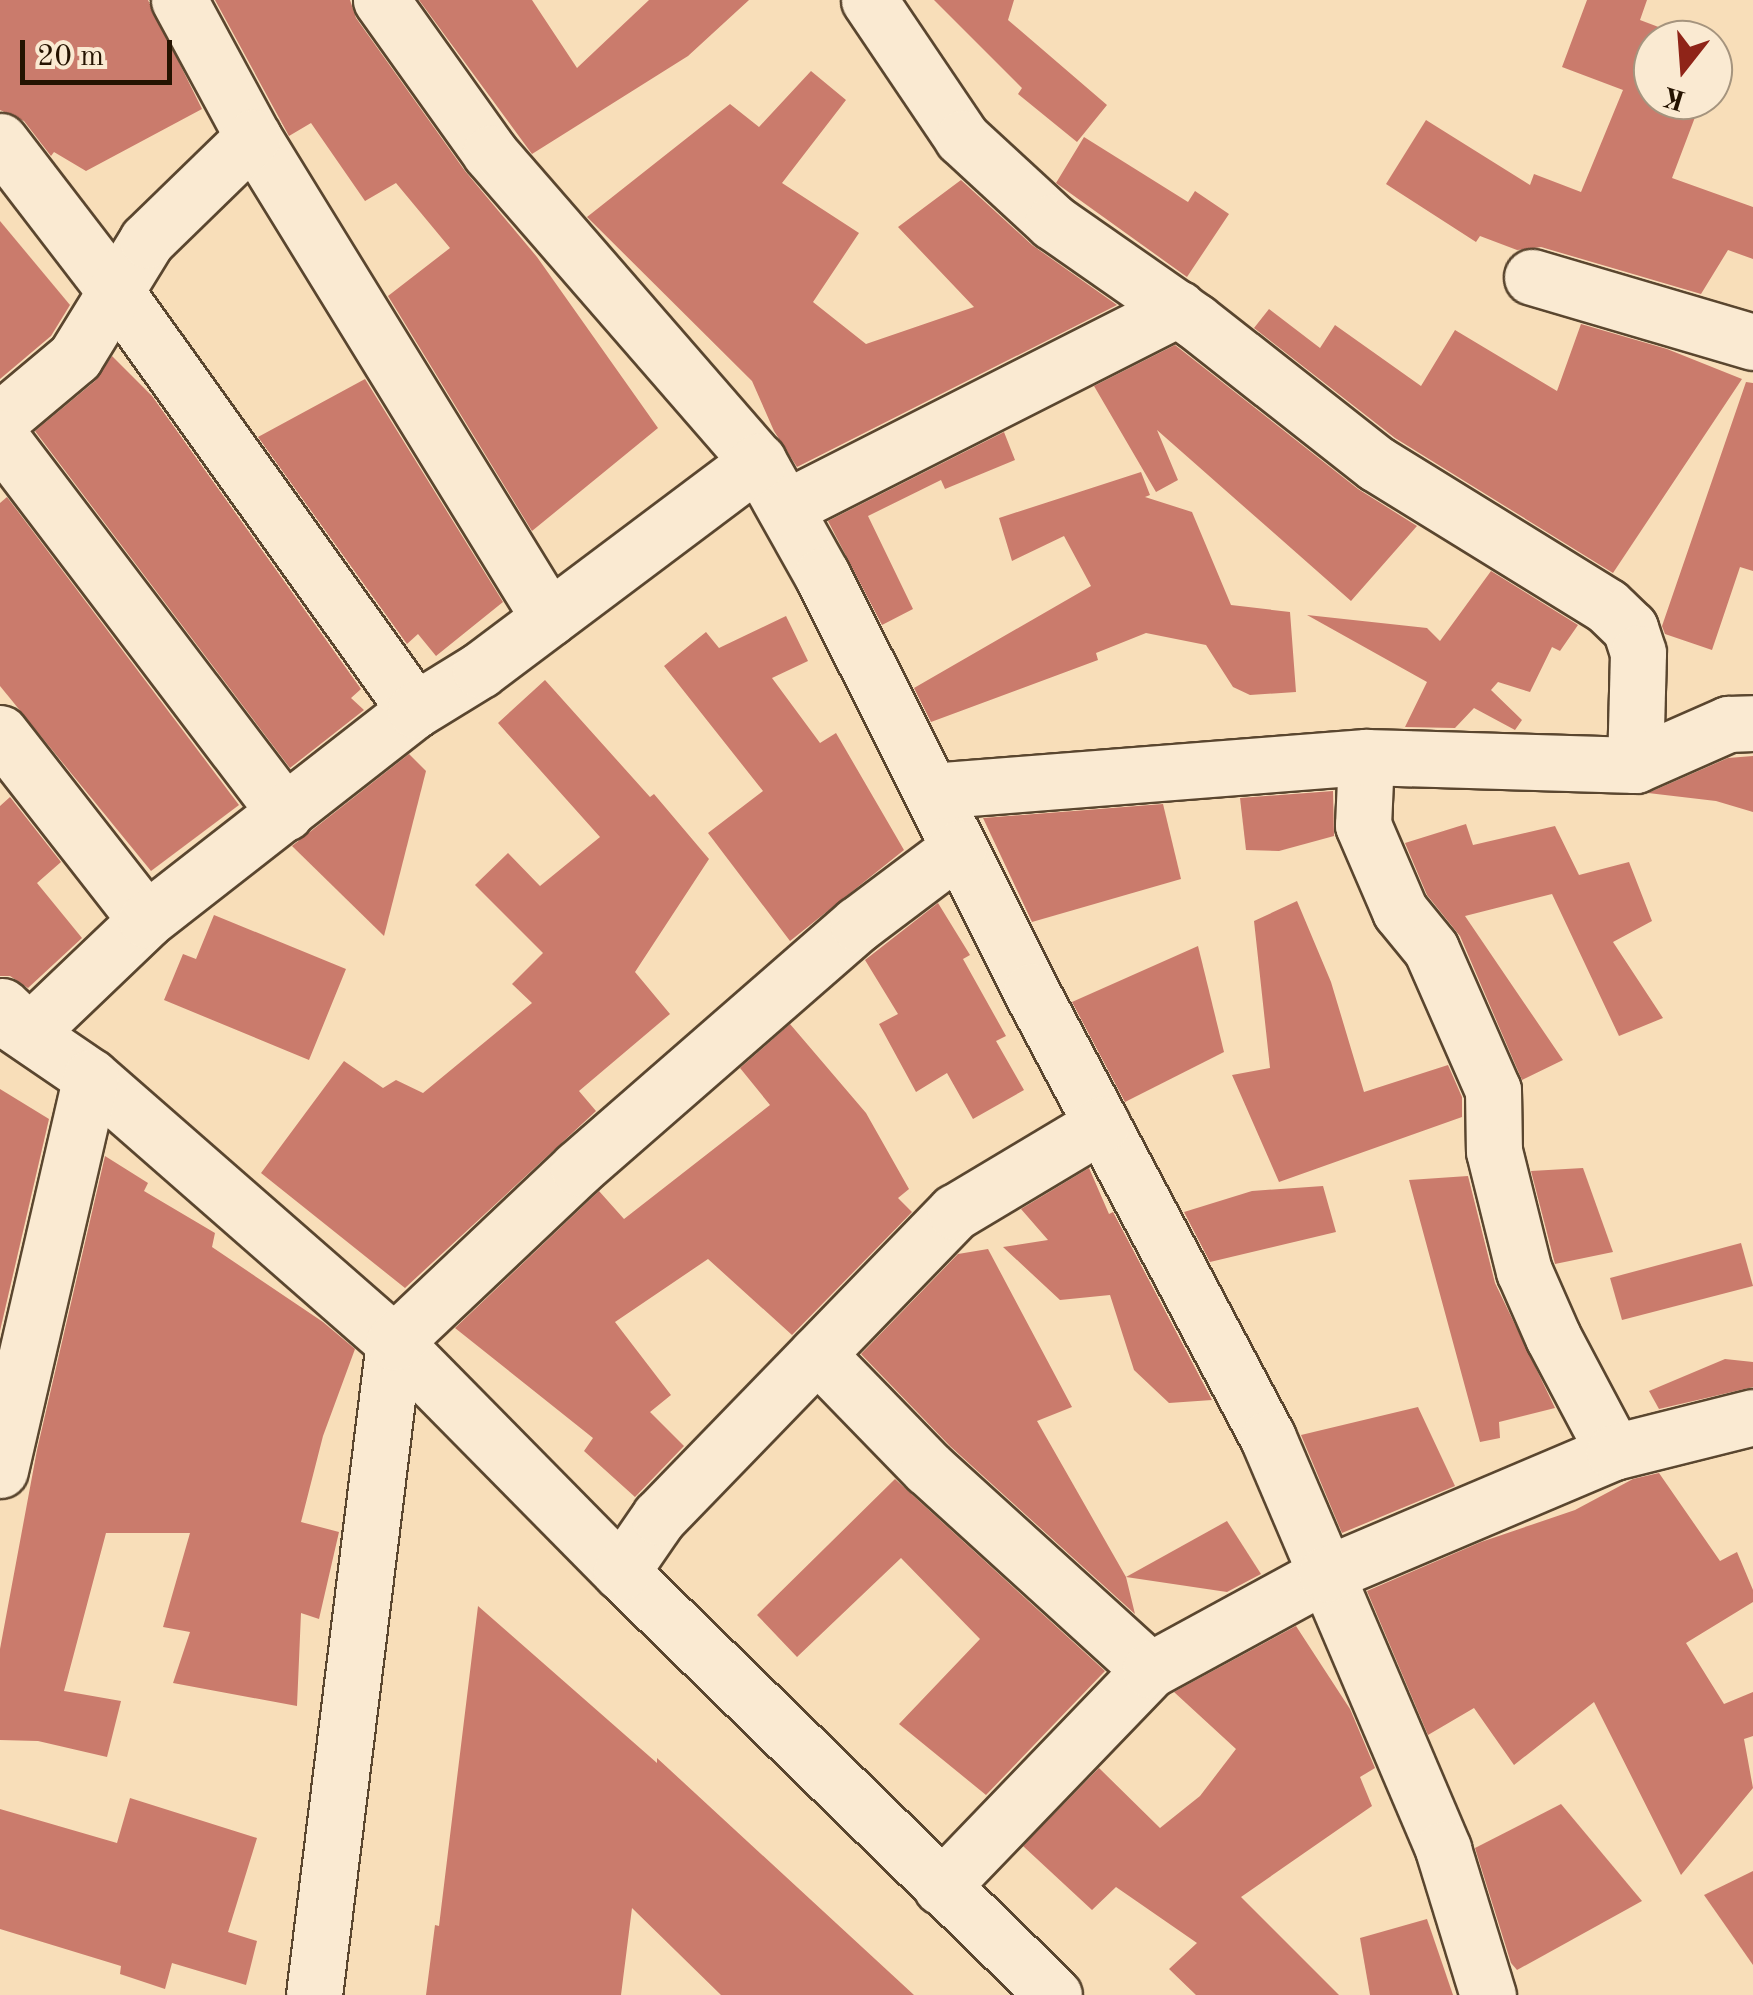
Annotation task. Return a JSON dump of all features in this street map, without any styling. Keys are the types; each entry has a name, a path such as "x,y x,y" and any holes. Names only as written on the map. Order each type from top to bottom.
{"street":[{"path":"179,0 254,137 550,618"},
{"path":"381,0 490,153 758,461 785,508 1268,1438 1443,1849 1488,1995"},
{"path":"869,0 962,138 1054,222 1178,309 1376,464 1607,606 1630,628 1638,652 1635,765"},
{"path":"0,420 75,357 147,240 254,137"},
{"path":"0,141 116,292 415,710"},
{"path":"1532,278 1753,342"},
{"path":"785,508 1178,309"},
{"path":"0,436 285,813"},
{"path":"758,461 480,670 415,710 146,920 10,1017 91,1076 394,1342 620,1572 1054,1995"},
{"path":"930,791 1366,757 1635,765 1728,724 1753,723"},
{"path":"0,733 146,920"},
{"path":"1366,757 1363,825 1400,911 1431,949 1492,1090 1494,1150 1524,1271 1553,1337 1614,1452"},
{"path":"314,1995 394,1342 578,1168 858,924 960,848"},
{"path":"2,1452 91,1076"},
{"path":"620,1572 659,1517 955,1212 1102,1124"},
{"path":"817,1354 928,1468 1150,1670"},
{"path":"941,1888 1150,1670 1326,1574 1614,1452 1753,1418"}],"building":[{"path":"0,0 148,0 202,109 86,171 54,152 51,156 24,121 0,110"},
{"path":"215,0 350,0 356,18 465,171 537,257 658,428 532,531 388,296 450,248 396,183 365,201 311,123 289,136"},
{"path":"419,0 532,0 577,68 649,0 749,0 688,56 532,154"},
{"path":"934,0 1014,0 1008,20 1107,105 1077,142 1018,94 1022,88"},
{"path":"1587,0 1647,0 1640,20 1633,20 1633,120 1694,120 1672,178 1753,207 1753,259 1728,250 1701,294 1541,247 1517,250 1480,236 1476,242 1386,184 1426,120 1530,185 1534,174 1581,192 1623,90 1562,67"},
{"path":"811,71 846,100 782,183 859,233 813,302 866,344 974,307 898,227 961,180 1032,245 1117,305 797,467 774,431 752,381 587,217 730,104 759,127"},
{"path":"1084,137 1188,202 1195,191 1229,214 1187,277 1056,183"},
{"path":"0,221 70,305 51,336 0,379"},
{"path":"1269,309 1320,348 1335,325 1421,386 1455,330 1557,391 1581,324 1667,349 1742,379 1613,573 1395,438 1254,328"},
{"path":"1175,345 1358,489 1417,526 1351,601 1157,430 1178,480 1156,492 1094,386"},
{"path":"112,356 152,396 361,689 351,698 364,710 290,768 35,431 95,381"},
{"path":"365,379 503,602 436,656 418,634 407,644 258,437"},
{"path":"1746,382 1753,383 1753,571 1740,567 1712,650 1665,634 1662,626"},
{"path":"1004,432 1015,460 945,489 941,480 868,516 913,609 882,625 828,521"},
{"path":"1141,472 1150,495 1145,497 1192,512 1231,605 1290,612 1296,692 1250,695 1233,687 1206,645 1146,633 1096,653 1098,660 931,722 914,688 1091,586 1064,536 1012,561 999,518"},
{"path":"7,497 239,805 151,871 0,686 0,503"},
{"path":"1491,571 1578,625 1560,651 1552,647 1530,692 1498,682 1491,690 1522,720 1515,730 1474,708 1455,728 1405,727 1427,682 1307,615 1427,628 1440,641"},
{"path":"786,616 808,661 772,678 820,743 836,733 904,850 790,941 708,833 763,791 664,666 706,632 719,648"},
{"path":"545,680 650,797 654,794 709,859 635,972 670,1014 579,1091 596,1111 405,1288 261,1173 344,1061 383,1088 396,1080 423,1093 532,1003 512,984 543,953 475,885 508,853 540,886 600,837 498,723"},
{"path":"409,754 426,771 384,936 292,846"},
{"path":"1753,756 1753,812 1716,801 1648,793 1728,758"},
{"path":"1333,791 1334,836 1279,851 1246,850 1240,798"},
{"path":"10,797 61,862 37,883 82,938 28,988 10,976 0,976 0,806"},
{"path":"1163,804 1181,879 1032,922 983,818"},
{"path":"1466,824 1473,845 1555,826 1579,875 1629,862 1652,921 1613,942 1663,1018 1619,1036 1552,894 1465,916 1563,1060 1522,1080 1460,936 1427,895 1405,843"},
{"path":"1297,901 1331,982 1364,1092 1448,1065 1462,1097 1462,1117 1279,1182 1232,1075 1270,1068 1254,921"},
{"path":"938,903 970,955 963,959 1006,1036 996,1041 1024,1090 973,1119 947,1073 916,1092 879,1024 898,1014 865,960"},
{"path":"214,915 346,969 309,1060 164,1000 183,954 196,959"},
{"path":"1198,946 1224,1052 1125,1102 1072,1002"},
{"path":"790,1024 866,1113 909,1189 898,1198 912,1212 792,1335 708,1259 615,1322 671,1395 650,1412 684,1446 635,1497 584,1451 593,1438 455,1328 599,1191 624,1219 770,1105 740,1068"},
{"path":"0,1089 49,1119 0,1331"},
{"path":"105,1156 148,1183 144,1191 215,1233 212,1247 323,1322 355,1349 323,1436 301,1522 339,1532 319,1619 301,1613 297,1706 173,1683 190,1632 163,1627 190,1533 106,1533 64,1691 121,1701 107,1757 38,1741 0,1740 0,1649 37,1450"},
{"path":"1089,1168 1109,1214 1113,1212 1212,1400 1169,1403 1134,1370 1110,1295 1060,1300 1003,1247 1048,1240 1021,1209"},
{"path":"1583,1168 1613,1252 1555,1264 1531,1171"},
{"path":"1468,1176 1495,1283 1555,1408 1499,1422 1500,1438 1480,1442 1409,1180"},
{"path":"1323,1186 1336,1232 1210,1262 1184,1212 1252,1191"},
{"path":"1741,1243 1753,1286 1622,1320 1610,1278"},
{"path":"988,1249 1072,1407 1037,1421 1126,1577 1135,1614 950,1446 861,1354 958,1254"},
{"path":"1725,1359 1753,1362 1753,1387 1659,1409 1649,1391"},
{"path":"1418,1407 1455,1486 1342,1533 1301,1435"},
{"path":"1659,1473 1720,1561 1737,1552 1753,1590 1753,1602 1686,1643 1724,1704 1753,1692 1753,1736 1744,1739 1753,1788 1681,1875 1594,1702 1514,1765 1474,1708 1428,1735 1367,1591 1481,1542 1575,1510 1633,1479"},
{"path":"895,1479 1105,1671 986,1795 899,1724 980,1639 901,1558 797,1657 757,1615"},
{"path":"1227,1521 1261,1574 1227,1592 1126,1577"},
{"path":"478,1606 657,1763 657,1758 914,1995 721,1995 632,1908 621,1995 426,1995 435,1925 439,1926"},
{"path":"1296,1626 1350,1709 1375,1768 1360,1777 1372,1806 1241,1897 1339,1995 1196,1995 1169,1969 1197,1943 1116,1887 1092,1910 1023,1846 1099,1768 1160,1828 1200,1796 1236,1749 1174,1692"},
{"path":"130,1798 257,1838 228,1932 257,1941 246,1985 172,1963 165,1989 120,1974 121,1966 0,1929 0,1809 117,1843"},
{"path":"1561,1804 1642,1901 1517,1970 1511,1963 1475,1848"},
{"path":"1753,1871 1753,1965 1704,1895"},
{"path":"1427,1919 1453,1995 1370,1995 1360,1938"}]}
